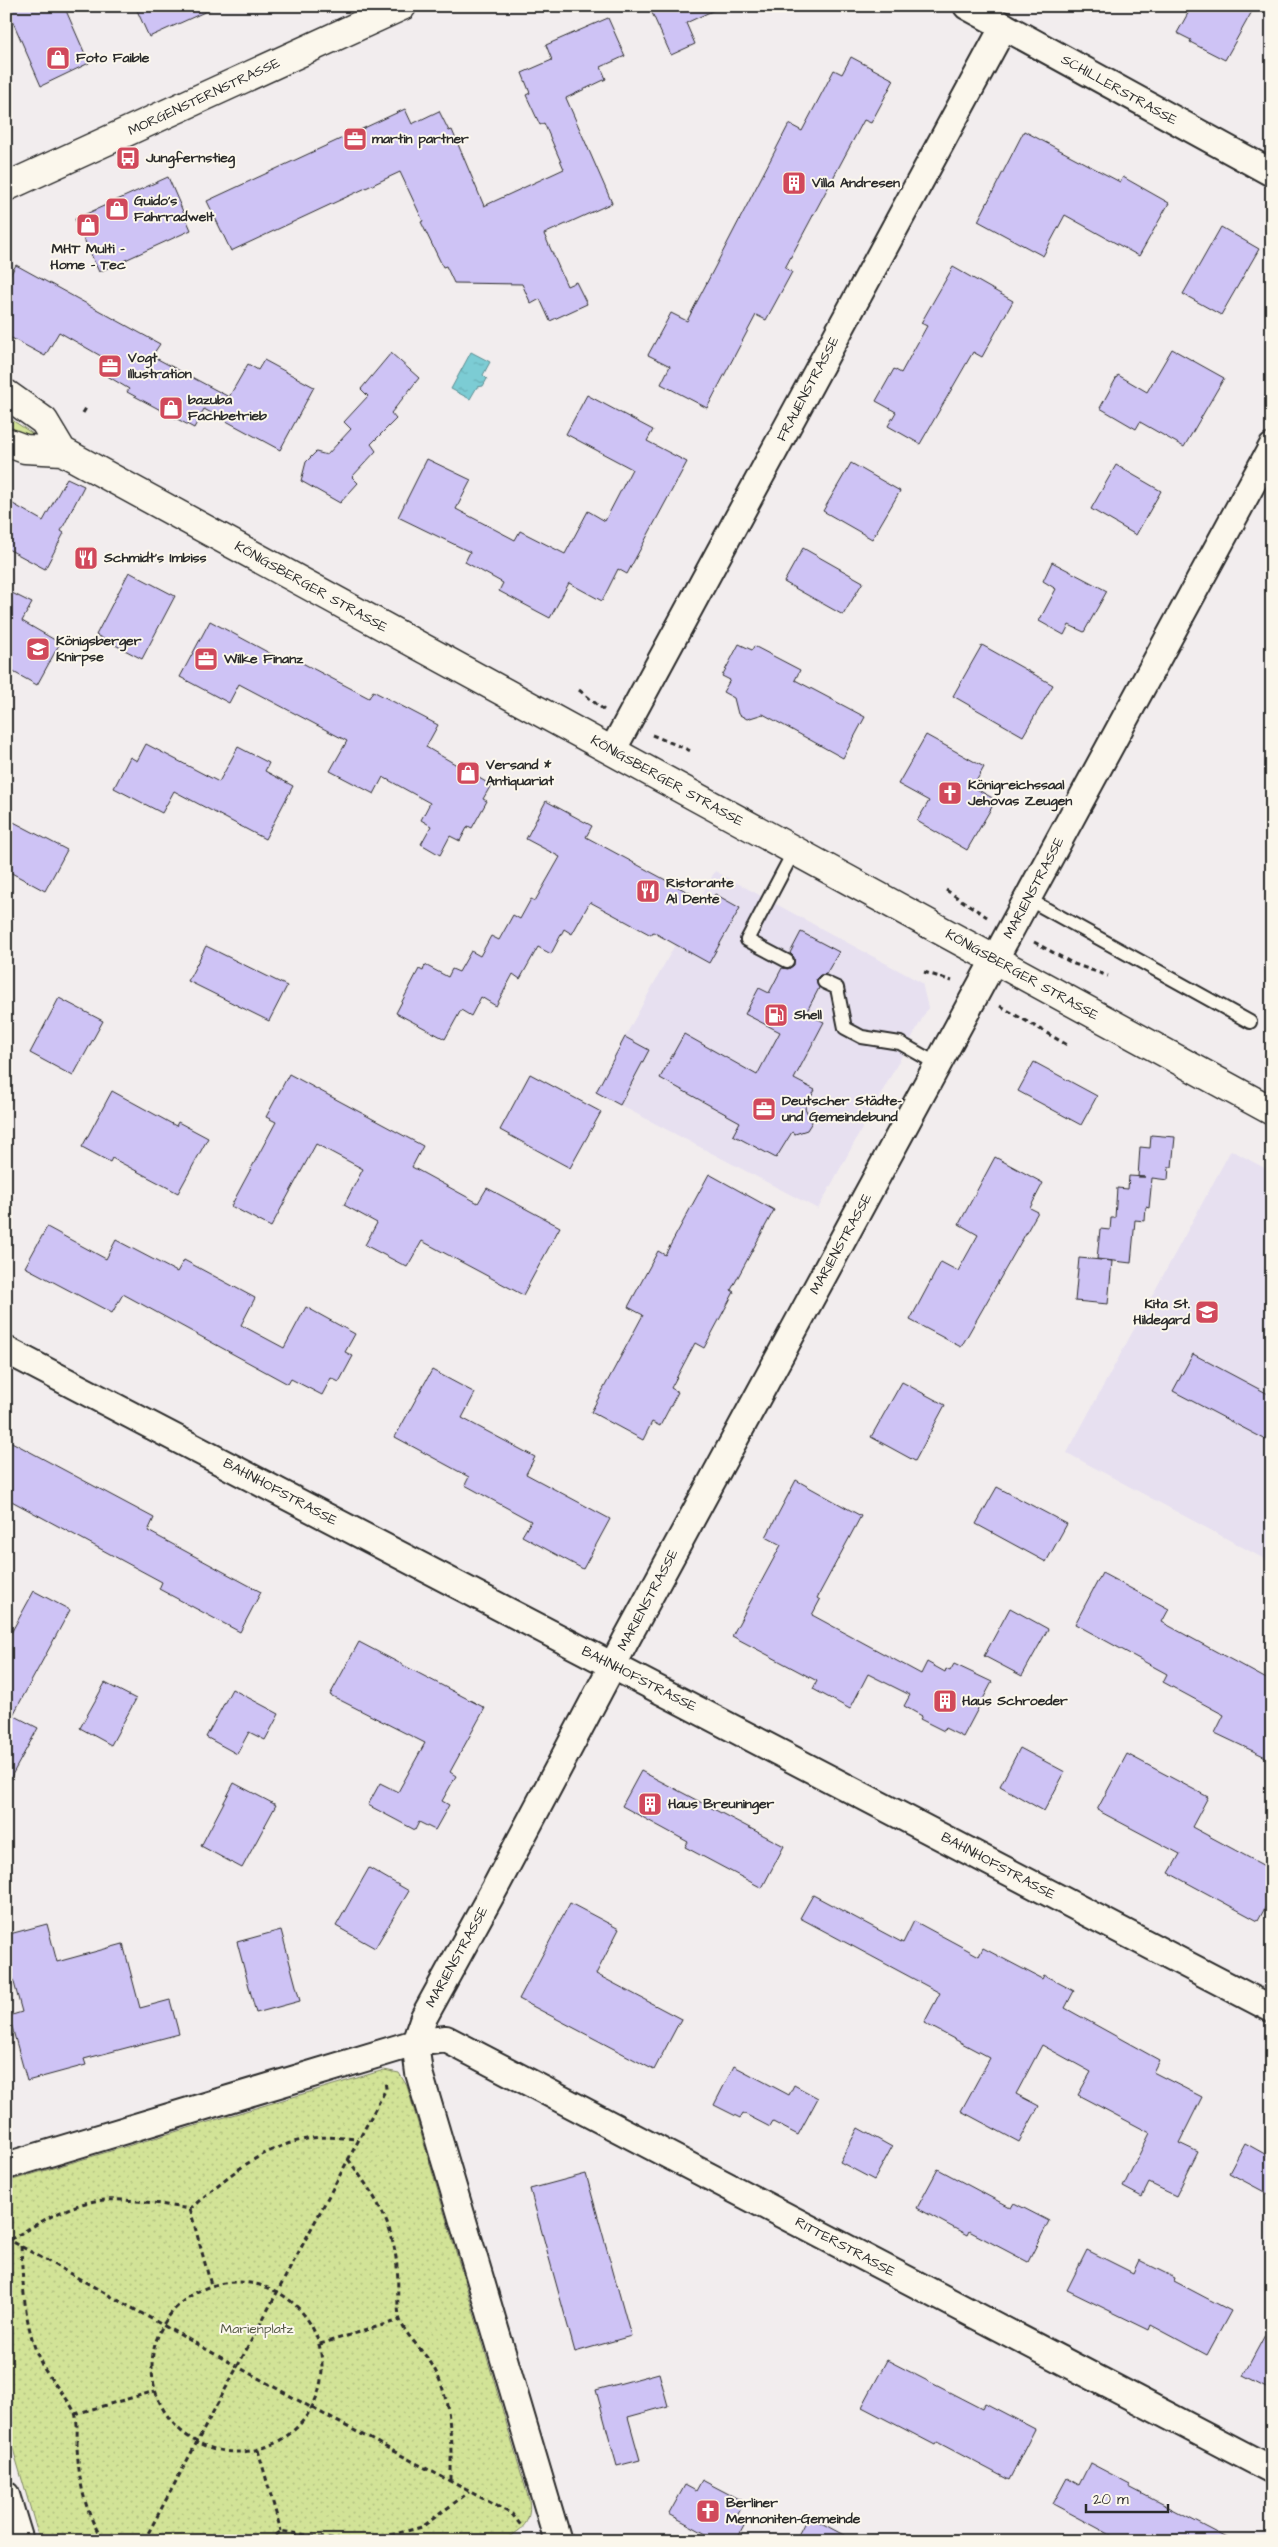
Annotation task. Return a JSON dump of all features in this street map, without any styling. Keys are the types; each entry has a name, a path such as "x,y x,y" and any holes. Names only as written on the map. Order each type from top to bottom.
{"main road":[{"name":"MORGENSTERNSTRASSE","path":"6,187 402,6"},
{"name":"KÖNIGSBERGER STRASSE","path":"6,394 44,422 62,451"},
{"name":"KÖNIGSBERGER STRASSE","path":"6,442 25,449 62,451 1272,1111"}],"street":[{"name":"SCHILLERSTRASSE","path":"967,6 1272,173"},
{"name":"FRAUENSTRASSE","path":"612,751 1004,26"},
{"name":"MARIENSTRASSE","path":"415,2043 424,2017 1272,447"},
{"name":"BAHNHOFSTRASSE","path":"6,1350 1272,2009"},
{"name":"RITTERSTRASSE","path":"415,2043 446,2039 1272,2470"},
{"path":"6,2166 415,2043 419,2073 558,2541"},
{"path":"6,2495 20,2541"}],"lane":[{"path":"786,961 747,940 794,851"},
{"path":"1028,899 1250,1022"},
{"path":"824,982 837,988 845,1028 862,1037 900,1043 939,1065"}],"path":[{"path":"83,413 86,408"},
{"path":"579,690 600,708"},
{"path":"652,735 691,752"},
{"path":"946,890 979,912"},
{"path":"1043,947 1074,964 1108,976"},
{"path":"924,972 944,977"},
{"path":"1011,1012 1069,1046"},
{"path":"144,2541 358,2138 386,2089"},
{"path":"190,2209 233,2171 265,2152 312,2138 358,2138"},
{"path":"348,2159 378,2200 392,2233 397,2266 400,2320 432,2365 446,2398 451,2431 451,2481"},
{"path":"8,2239 43,2220 84,2203 134,2200 190,2209"},
{"path":"190,2209 211,2286"},
{"path":"8,2239 312,2408 512,2514 523,2528"},
{"path":"21,2246 24,2301 29,2334 43,2367 75,2414 78,2465 84,2498 104,2541"},
{"path":"233,2282 256,2283 277,2291 296,2305 311,2323 320,2344 322,2374 320,2388 312,2408 298,2427 279,2441 258,2450 237,2452 216,2449 196,2442 178,2429 164,2411 155,2391 152,2369 154,2346 162,2325 175,2308 192,2294 211,2286 233,2282"},
{"path":"320,2344 400,2320"},
{"path":"75,2414 155,2391"},
{"path":"258,2450 281,2531"},
{"path":"281,2531 337,2540 375,2540 422,2527 470,2492"},
{"path":"270,2541 281,2531"}],"shaded area":[{"path":"715,871 922,983 928,1008 818,1209 595,1092"},
{"name":"Kita St. Hildegard","path":"1231,1150 1272,1172 1272,1563 1067,1453"}],"green space":[{"path":"6,416 36,436 34,440 6,426"},
{"name":"Marienplatz","path":"384,2070 399,2073 407,2086 529,2500 529,2516 523,2527 512,2535 497,2541 40,2541 6,2425 6,2182"}],"water":[{"path":"471,352 490,362 483,375 487,379 483,386 477,387 470,399 451,389"}],"building":[{"path":"6,6 64,6 89,63 41,86"},
{"path":"135,6 218,6 149,37"},
{"path":"649,6 723,6 686,23 695,44 671,55"},
{"path":"1192,6 1255,6 1225,60 1177,33"},
{"path":"608,18 625,56 601,67 606,79 566,98 612,203 544,234 567,286 576,282 587,304 550,321 540,299 531,304 522,284 454,283 446,266 443,267 421,222 423,221 400,172 231,251 207,201 405,109 412,124 439,111 449,131 452,130 484,206 564,169 544,123 540,125 526,95 530,93 522,73 552,60 546,45"},
{"path":"851,57 894,80 871,123 864,120 785,268 792,272 766,320 756,315 707,408 661,384 670,366 648,355 671,313 687,321 789,124 802,131 834,70 842,74"},
{"path":"1024,131 1120,182 1123,177 1169,203 1139,256 1065,215 1043,256 978,221"},
{"path":"168,177 191,230 99,272 75,219"},
{"path":"1221,227 1259,249 1221,315 1183,294"},
{"path":"16,265 160,344 152,356 229,397 248,364 258,370 264,360 314,387 280,450 204,409 194,428 127,392 129,389 99,371 106,359 59,332 45,356 6,335 6,282"},
{"path":"953,267 1013,301 982,357 973,352 920,444 888,426 896,412 876,401 894,369 901,373 927,326 921,323"},
{"path":"1172,349 1224,378 1184,447 1140,422 1136,429 1100,408 1118,375 1147,392"},
{"path":"391,353 419,378 391,413 396,419 371,444 376,451 352,477 358,483 340,503 301,481 306,462 316,452 327,455 351,429 344,422 368,396 361,389"},
{"path":"587,395 653,430 647,441 687,462 627,574 618,569 602,601 569,583 550,618 499,591 503,583 465,562 470,552 398,517 427,459 471,480 456,509 515,540 520,531 565,554 588,511 605,521 632,469 566,434"},
{"path":"851,463 900,491 872,539 823,511"},
{"path":"1116,465 1161,491 1136,535 1091,509"},
{"path":"67,478 84,486 61,531 64,533 45,569 6,548 6,500 43,521"},
{"path":"803,548 863,582 843,615 784,582"},
{"path":"1052,562 1107,591 1084,632 1069,625 1064,635 1039,621 1056,589 1043,581"},
{"path":"129,572 175,596 142,659 96,635"},
{"path":"6,590 32,603 22,621 60,643 37,685 6,668"},
{"path":"210,621 286,662 289,656 369,698 373,691 438,725 426,747 491,785 483,799 487,801 472,828 468,826 460,841 450,836 440,855 421,844 431,826 421,820 430,803 383,777 374,794 330,771 347,741 239,684 229,703 180,677"},
{"path":"739,644 752,650 754,646 800,670 795,680 865,717 843,758 763,714 747,719 738,714 734,698 723,692 730,680 722,676"},
{"path":"982,645 1053,685 1023,736 953,696"},
{"name":"Königreichssaal Jehovas Zeugen","path":"926,735 984,767 973,787 996,800 967,850 917,821 929,801 898,784"},
{"path":"146,744 219,782 238,747 269,763 265,771 293,786 265,839 174,791 162,813 114,788 130,757 137,761"},
{"path":"546,801 592,826 586,837 710,904 715,894 740,908 709,963 653,932 651,935 590,902 572,934 564,929 551,954 538,947 520,979 513,974 496,1006 481,997 471,1016 461,1010 445,1039 396,1013 419,969 423,971 425,965 448,977 452,969 459,972 471,951 480,956 491,936 499,940 513,915 520,919 531,899 535,901 560,857 526,839"},
{"path":"6,818 67,850 45,891 6,870"},
{"path":"801,932 839,952 826,974 820,975 816,979 819,988 806,1013 824,1022 794,1079 815,1090 805,1108 812,1122 807,1130 795,1134 792,1132 776,1158 733,1135 740,1122 660,1078 684,1034 757,1075 780,1032 745,1014 759,988 769,993 782,968 788,969 794,965 794,957 790,953"},
{"path":"206,946 287,986 269,1021 188,981"},
{"path":"59,998 103,1021 73,1076 30,1053"},
{"path":"625,1037 649,1050 620,1105 596,1092"},
{"path":"1034,1062 1097,1096 1081,1125 1018,1091"},
{"path":"289,1074 423,1146 412,1167 478,1203 487,1188 560,1227 523,1295 422,1241 407,1267 365,1245 377,1223 344,1205 363,1169 316,1144 271,1227 231,1206 276,1122 266,1117"},
{"path":"530,1074 601,1112 570,1168 500,1130"},
{"path":"112,1091 176,1126 178,1122 208,1138 178,1193 112,1158 110,1162 82,1147"},
{"path":"1151,1135 1175,1137 1172,1167 1169,1167 1168,1180 1152,1178 1149,1208 1146,1207 1145,1221 1135,1220 1131,1263 1097,1259 1100,1229 1110,1230 1111,1218 1115,1218 1117,1188 1128,1189 1129,1176 1138,1177 1140,1147 1150,1148"},
{"path":"995,1157 1043,1183 1030,1208 1038,1212 961,1347 910,1320 941,1262 958,1271 978,1235 959,1224"},
{"path":"709,1174 774,1210 731,1290 734,1292 704,1348 695,1343 671,1388 678,1392 660,1426 652,1422 643,1440 591,1412 643,1315 628,1307 658,1251 665,1255"},
{"path":"47,1227 106,1259 116,1240 177,1272 184,1260 255,1298 241,1325 284,1348 306,1307 355,1334 345,1352 353,1356 339,1382 331,1378 322,1395 291,1379 288,1384 123,1294 112,1313 25,1267"},
{"path":"1079,1258 1112,1261 1108,1304 1075,1301"},
{"path":"1193,1354 1272,1396 1272,1443 1173,1391"},
{"path":"432,1370 475,1393 462,1418 535,1457 526,1474 610,1519 583,1569 522,1536 531,1521 465,1485 469,1477 395,1437"},
{"path":"902,1382 945,1405 915,1461 871,1437"},
{"path":"6,1439 154,1518 148,1531 261,1592 240,1632 159,1589 162,1582 6,1498"},
{"path":"796,1480 861,1516 817,1598 820,1600 812,1615 921,1674 927,1662 945,1672 946,1669 950,1671 954,1664 992,1682 963,1737 945,1728 944,1731 920,1719 922,1716 904,1706 910,1695 868,1674 850,1709 813,1689 817,1681 732,1636 781,1545 766,1537"},
{"path":"997,1487 1067,1524 1046,1562 976,1524"},
{"path":"1102,1573 1169,1609 1162,1622 1272,1682 1272,1760 1215,1733 1224,1715 1163,1682 1167,1674 1075,1624"},
{"path":"34,1591 70,1610 13,1715 38,1728 6,1786 6,1642"},
{"path":"1010,1608 1048,1629 1022,1676 984,1656"},
{"path":"359,1642 485,1708 450,1772 456,1776 442,1801 449,1805 435,1830 419,1822 415,1830 368,1805 380,1783 398,1792 425,1743 330,1695"},
{"path":"105,1683 136,1699 111,1745 80,1728"},
{"path":"232,1689 279,1714 265,1740 249,1732 237,1754 206,1737"},
{"path":"1020,1748 1065,1772 1044,1811 1000,1786"},
{"path":"1127,1754 1208,1797 1192,1827 1272,1870 1272,1895 1258,1921 1169,1873 1180,1854 1097,1810"},
{"path":"641,1771 784,1846 762,1888 685,1847 688,1842 622,1806"},
{"path":"234,1783 276,1805 242,1868 201,1846"},
{"path":"369,1868 409,1891 375,1948 336,1926"},
{"path":"813,1895 903,1943 914,1921 979,1956 983,1948 1042,1979 1044,1975 1074,1991 1065,2008 1159,2060 1153,2072 1202,2097 1179,2143 1198,2152 1176,2196 1149,2183 1142,2197 1123,2187 1150,2133 1078,2095 1091,2072 1042,2045 1016,2094 1039,2106 1019,2142 961,2111 990,2058 924,2023 940,1993 800,1918"},
{"path":"570,1903 619,1929 596,1974 681,2019 654,2070 519,1999"},
{"path":"47,1924 57,1962 123,1944 140,2008 170,2000 179,2034 84,2059 86,2065 27,2081 9,2016 22,2012 6,1953 6,1935"},
{"path":"281,1930 300,2001 256,2013 237,1942"},
{"path":"734,2066 789,2095 794,2085 818,2098 798,2135 773,2122 770,2127 743,2113 740,2118 714,2105"},
{"path":"858,2128 892,2147 874,2180 840,2162"},
{"path":"1245,2143 1272,2158 1272,2196 1229,2173"},
{"path":"938,2169 1011,2208 1014,2203 1049,2221 1028,2262 969,2231 967,2235 917,2208"},
{"path":"586,2174 631,2336 575,2352 530,2189"},
{"path":"1087,2250 1133,2273 1139,2260 1175,2278 1174,2281 1231,2311 1207,2355 1151,2325 1149,2330 1067,2290"},
{"path":"1272,2322 1272,2391 1243,2376"},
{"path":"887,2360 982,2409 985,2403 1035,2429 1009,2480 937,2442 935,2445 862,2407"},
{"path":"659,2373 668,2406 628,2417 640,2460 617,2466 596,2390"},
{"path":"1090,2463 1130,2484 1129,2487 1233,2541 1122,2541 1053,2504 1067,2478 1079,2485"},
{"path":"702,2480 744,2502 737,2515 747,2520 736,2541 719,2541 669,2514 685,2485 696,2491"},
{"path":"808,2516 855,2541 795,2541"}],"place":[{"name":"Foto Faible","path":"58,58"},
{"name":"martin partner","path":"355,139"},
{"name":"Jungfernstieg","path":"128,158"},
{"name":"Villa Andresen","path":"794,183"},
{"name":"Guido's Fahrradwelt","path":"117,209"},
{"name":"MHT Multi - Home - Tec","path":"88,225"},
{"name":"Vogt Illustration","path":"110,366"},
{"name":"bazuba Fachbetrieb","path":"171,408"},
{"name":"Schmidt's Imbiss","path":"86,558"},
{"name":"Königsberger Knirpse","path":"38,649"},
{"name":"Wilke Finanz","path":"206,659"},
{"name":"Versand * Antiquariat","path":"468,773"},
{"name":"Königreichssaal Jehovas Zeugen","path":"950,793"},
{"name":"Ristorante Al Dente","path":"648,891"},
{"name":"Shell","path":"776,1015"},
{"name":"Deutscher Städte- und Gemeindebund","path":"764,1109"},
{"name":"Kita St. Hildegard","path":"1207,1312"},
{"name":"Haus Schroeder","path":"945,1701"},
{"name":"Haus Breuninger","path":"650,1804"},
{"name":"Berliner Mennoniten-Gemeinde","path":"708,2511"}]}
